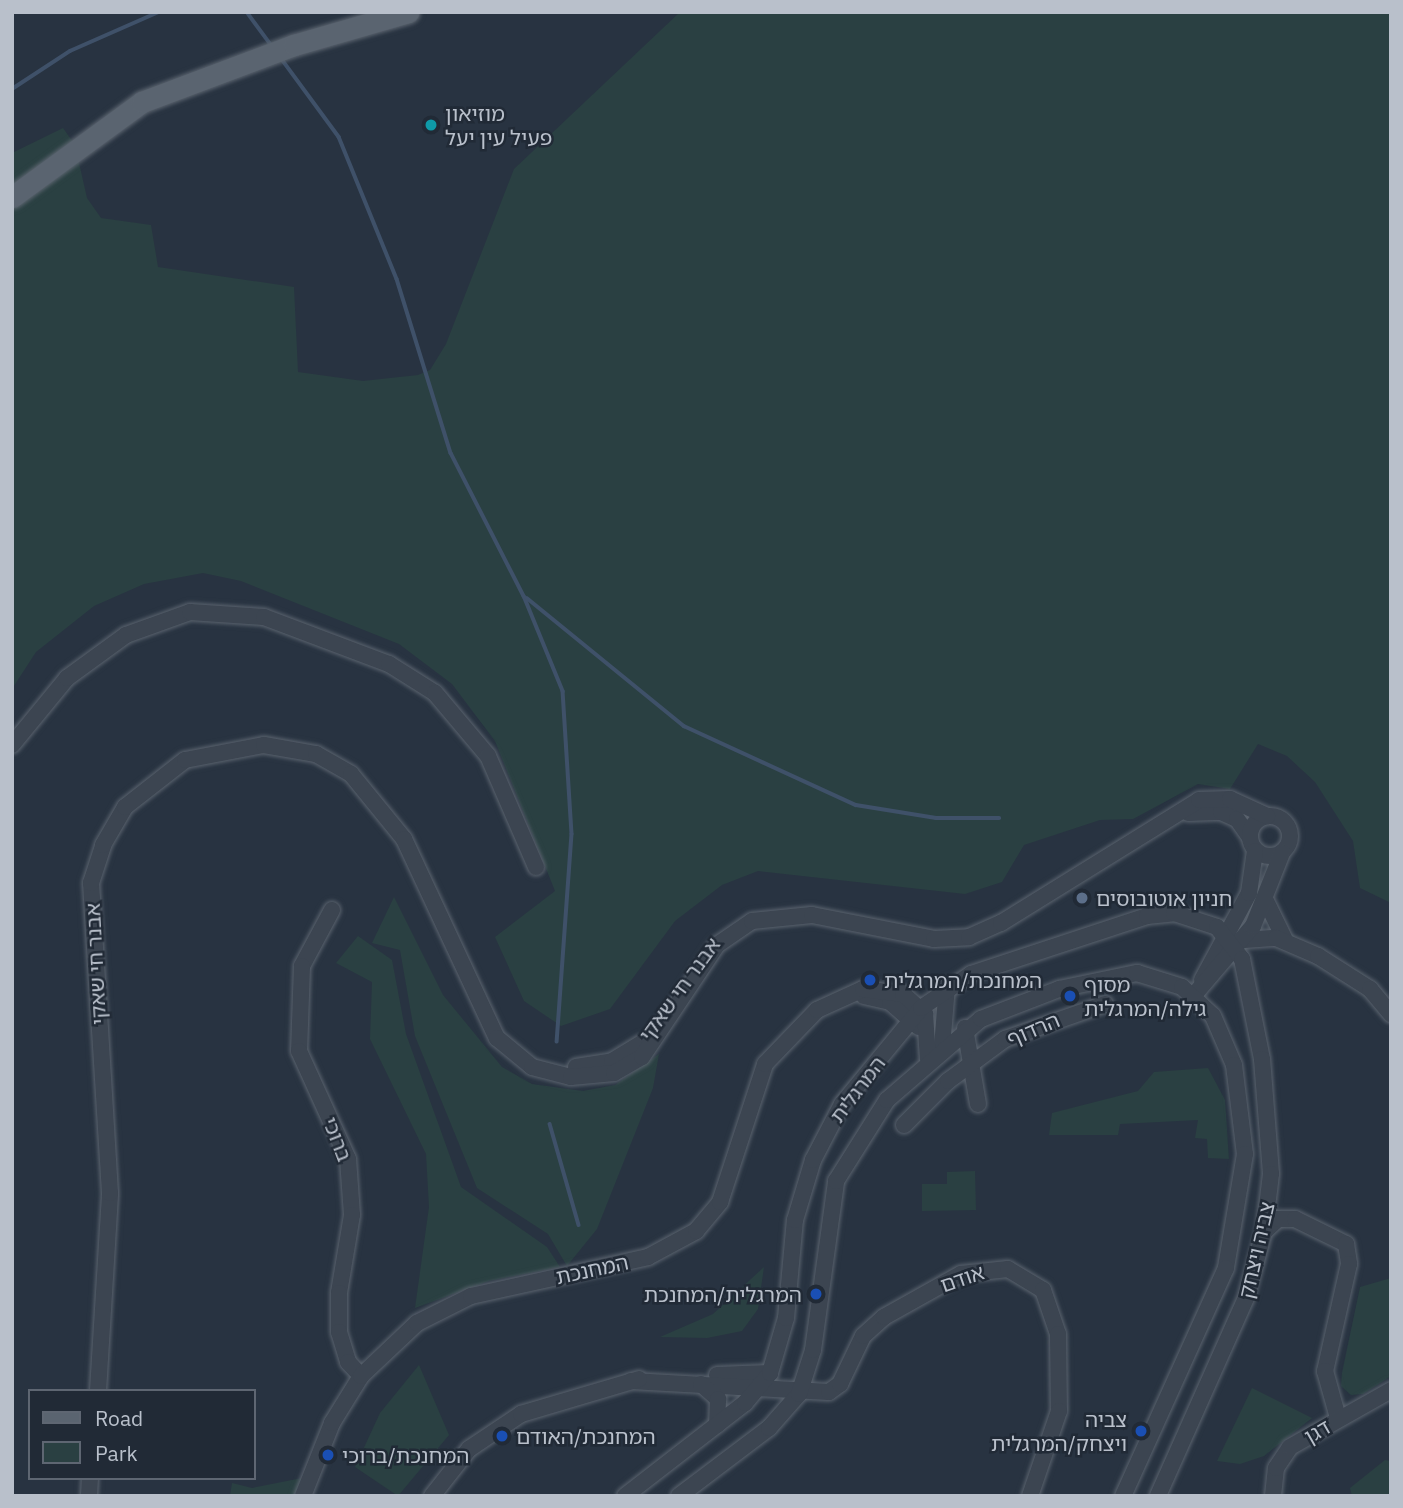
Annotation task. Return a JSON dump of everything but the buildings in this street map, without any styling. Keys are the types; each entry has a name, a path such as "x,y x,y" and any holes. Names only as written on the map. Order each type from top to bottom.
{"main road":[{"path":"12,197 142,102 276,52 408,12"}],"street":[{"path":"12,745 66,678 126,635 190,612 264,617 389,664 435,693 488,756 536,867"},
{"name":"אבנר חי שאקי","path":"98,1389 110,1193 91,896 103,845 139,790 185,760 221,748 289,748 339,766 392,817 497,1038 521,1060 557,1076 599,1076 642,1056 717,945 738,928 790,914 857,921 934,939 969,937 1001,923 1173,819 1199,800 1220,797 1267,816"},
{"name":"אבנר חי שאקי","path":"1173,819 1221,812 1237,819 1252,844"},
{"path":"1267,816 1289,828 1266,901 1240,944 1194,995 1249,893 1254,823 1267,816"},
{"path":"1252,844 1268,857 1282,853"},
{"path":"1266,901 1285,940"},
{"name":"ברוכי","path":"332,910 302,966 299,1043 302,1067 348,1159 352,1215 339,1293 339,1332 348,1362 361,1376"},
{"name":"המרגלית","path":"625,1496 758,1390 772,1370 786,1318 795,1220 813,1160 842,1104 916,1014 947,986 1156,914 1196,916 1240,944"},
{"path":"1240,944 1285,940 1354,976 1391,1014"},
{"name":"צביה ויצחק","path":"1158,1496 1238,1317 1264,1232 1270,1191 1262,1059 1240,944"},
{"name":"המרגלית","path":"679,1496 769,1428 799,1394 807,1375 836,1181 859,1136 928,1059 965,1028 1059,989 1120,973 1150,975 1194,995"},
{"path":"947,986 942,1047 967,1066"},
{"name":"צביה ויצחק","path":"1123,1496 1226,1268 1239,1221 1245,1154 1238,1083 1221,1030 1194,995"},
{"name":"המחנכת","path":"303,1496 332,1423 361,1376 393,1342 440,1309 510,1286 648,1257 696,1231 720,1202 765,1064 787,1037 838,998 879,998 916,1014 929,1035 942,1047"},
{"name":"הרדוף","path":"904,1125 967,1066 1033,1025 1105,1004"},
{"path":"965,1028 967,1066 978,1104"},
{"path":"928,1059 929,1035"},
{"path":"1270,1191 1295,1219"},
{"path":"1264,1232 1278,1219 1295,1219 1338,1235 1349,1254 1326,1359 1325,1384 1338,1418"},
{"name":"אודם","path":"834,1390 863,1336 901,1306 970,1272 1022,1273 1051,1304 1060,1354 1056,1428 1030,1496"},
{"path":"432,1496 493,1431 559,1399 631,1381 772,1370 785,1387 799,1394"},
{"path":"807,1375 820,1388 834,1390"},
{"path":"631,1381 699,1383 799,1394 834,1390"},
{"path":"699,1383 717,1397 717,1425"},
{"name":"דגן","path":"1273,1496 1276,1468 1290,1447 1391,1390"}],"green space":[{"path":"680,12 1391,12 1391,903 1360,888 1353,841 1315,782 1287,756 1258,744 1230,789 1198,784 1133,819 1100,820 1024,845 1002,882 965,894 758,871 722,885 675,921 610,1009 561,1026 524,1001 495,937 555,891 495,741 452,684 399,644 241,581 203,573 144,584 94,606 36,652 12,689 12,153 63,128 75,145 87,198 101,218 151,225 158,267 294,287 298,372 363,381 418,375 430,370 446,344 514,169"},
{"path":"394,897 443,995 502,1067 532,1084 583,1091 615,1085 659,1054 653,1088 597,1229 567,1266 548,1234 477,1188 415,1036 400,950 372,943"},
{"path":"358,936 392,960 406,1034 461,1187 547,1247 560,1267 489,1281 415,1308 429,1207 426,1154 370,1039 372,982 336,963"},
{"path":"1208,1068 1225,1100 1229,1159 1208,1158 1207,1139 1195,1138 1198,1120 1120,1124 1118,1135 1049,1135 1052,1113 1138,1091 1154,1072"},
{"path":"975,1171 976,1210 922,1211 922,1184 947,1184 947,1172"},
{"path":"764,1267 758,1309 742,1331 707,1338 660,1337 713,1314"},
{"path":"1391,1278 1391,1376 1363,1394 1351,1395 1341,1386 1342,1373 1360,1287"},
{"path":"419,1365 449,1435 398,1496 355,1467 380,1413"},
{"path":"1252,1388 1312,1418 1264,1456 1240,1464 1217,1461"},
{"path":"1385,1460 1391,1461 1391,1496 1352,1496 1350,1488"},
{"path":"302,1478 294,1496 230,1496 232,1483 252,1488"}],"waterway":[{"path":"12,89 70,51 159,12"},
{"path":"247,12 272,46"},
{"path":"281,58 339,137 397,279 451,453 524,596 563,691 572,834 557,1041"},
{"path":"527,598 684,726 856,805 936,818 999,818"},
{"path":"550,1124 579,1225"}],"place":[{"name":"מוזיאון פעיל עין יעל","path":"431,125"},
{"name":"חניון אוטובוסים","path":"1082,898"},
{"name":"המחנכת/המרגלית","path":"870,980"},
{"name":"מסוף גילה/המרגלית","path":"1070,996"},
{"name":"המרגלית/המחנכת","path":"816,1294"},
{"name":"צביה ויצחק/המרגלית","path":"1141,1431"},
{"name":"המחנכת/האודם","path":"502,1436"},
{"name":"המחנכת/ברוכי","path":"328,1455"}]}
